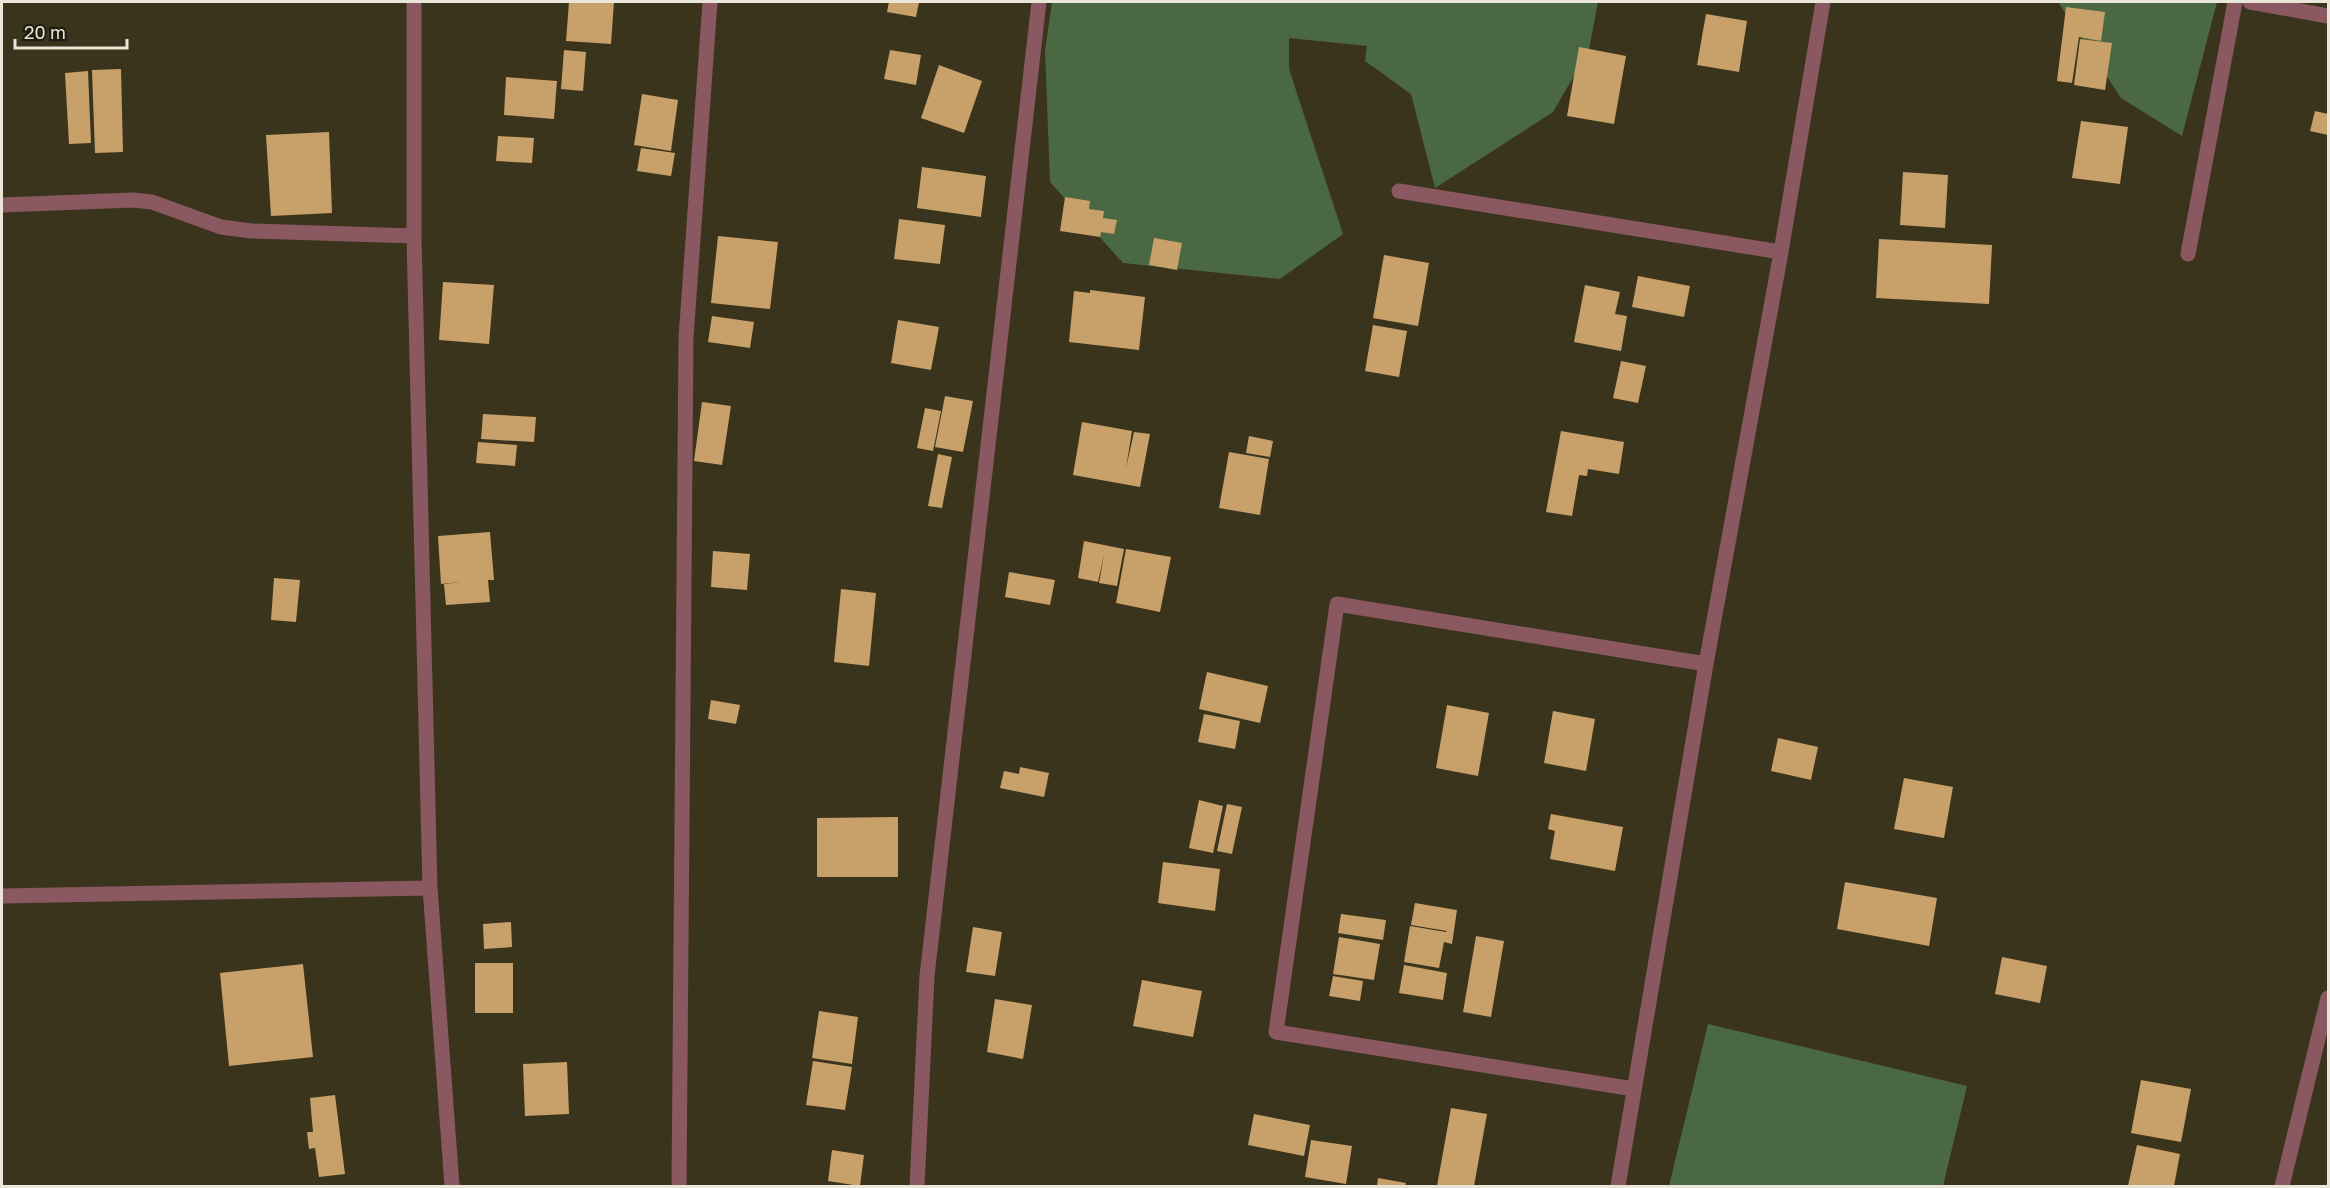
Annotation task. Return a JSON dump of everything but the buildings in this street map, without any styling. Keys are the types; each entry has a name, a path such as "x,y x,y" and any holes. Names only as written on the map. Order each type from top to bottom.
{"street":[{"path":"414,2 414,237 430,888 452,1186"},
{"path":"679,1186 686,338 710,2"},
{"path":"917,1186 927,976 1038,2"},
{"path":"1618,1186 1706,664 1781,252 1823,2"},
{"path":"2188,254 2235,2"},
{"path":"2250,2 2328,16"},
{"path":"1399,191 1781,252"},
{"path":"2,206 133,200 152,202 222,227 251,231 414,237"},
{"path":"1634,1089 1276,1032 1337,604 1706,664"},
{"path":"2,896 430,888"},
{"path":"2282,1186 2328,998"}],"green space":[{"path":"1052,2 1598,2 1589,50 1553,112 1435,188 1411,94 1365,61 1367,46 1289,38 1289,69 1343,234 1280,279 1123,263 1050,182 1045,51"},
{"path":"2058,2 2217,2 2182,136 2121,98"},
{"path":"1708,1024 1967,1086 1943,1186 1669,1186"}]}
